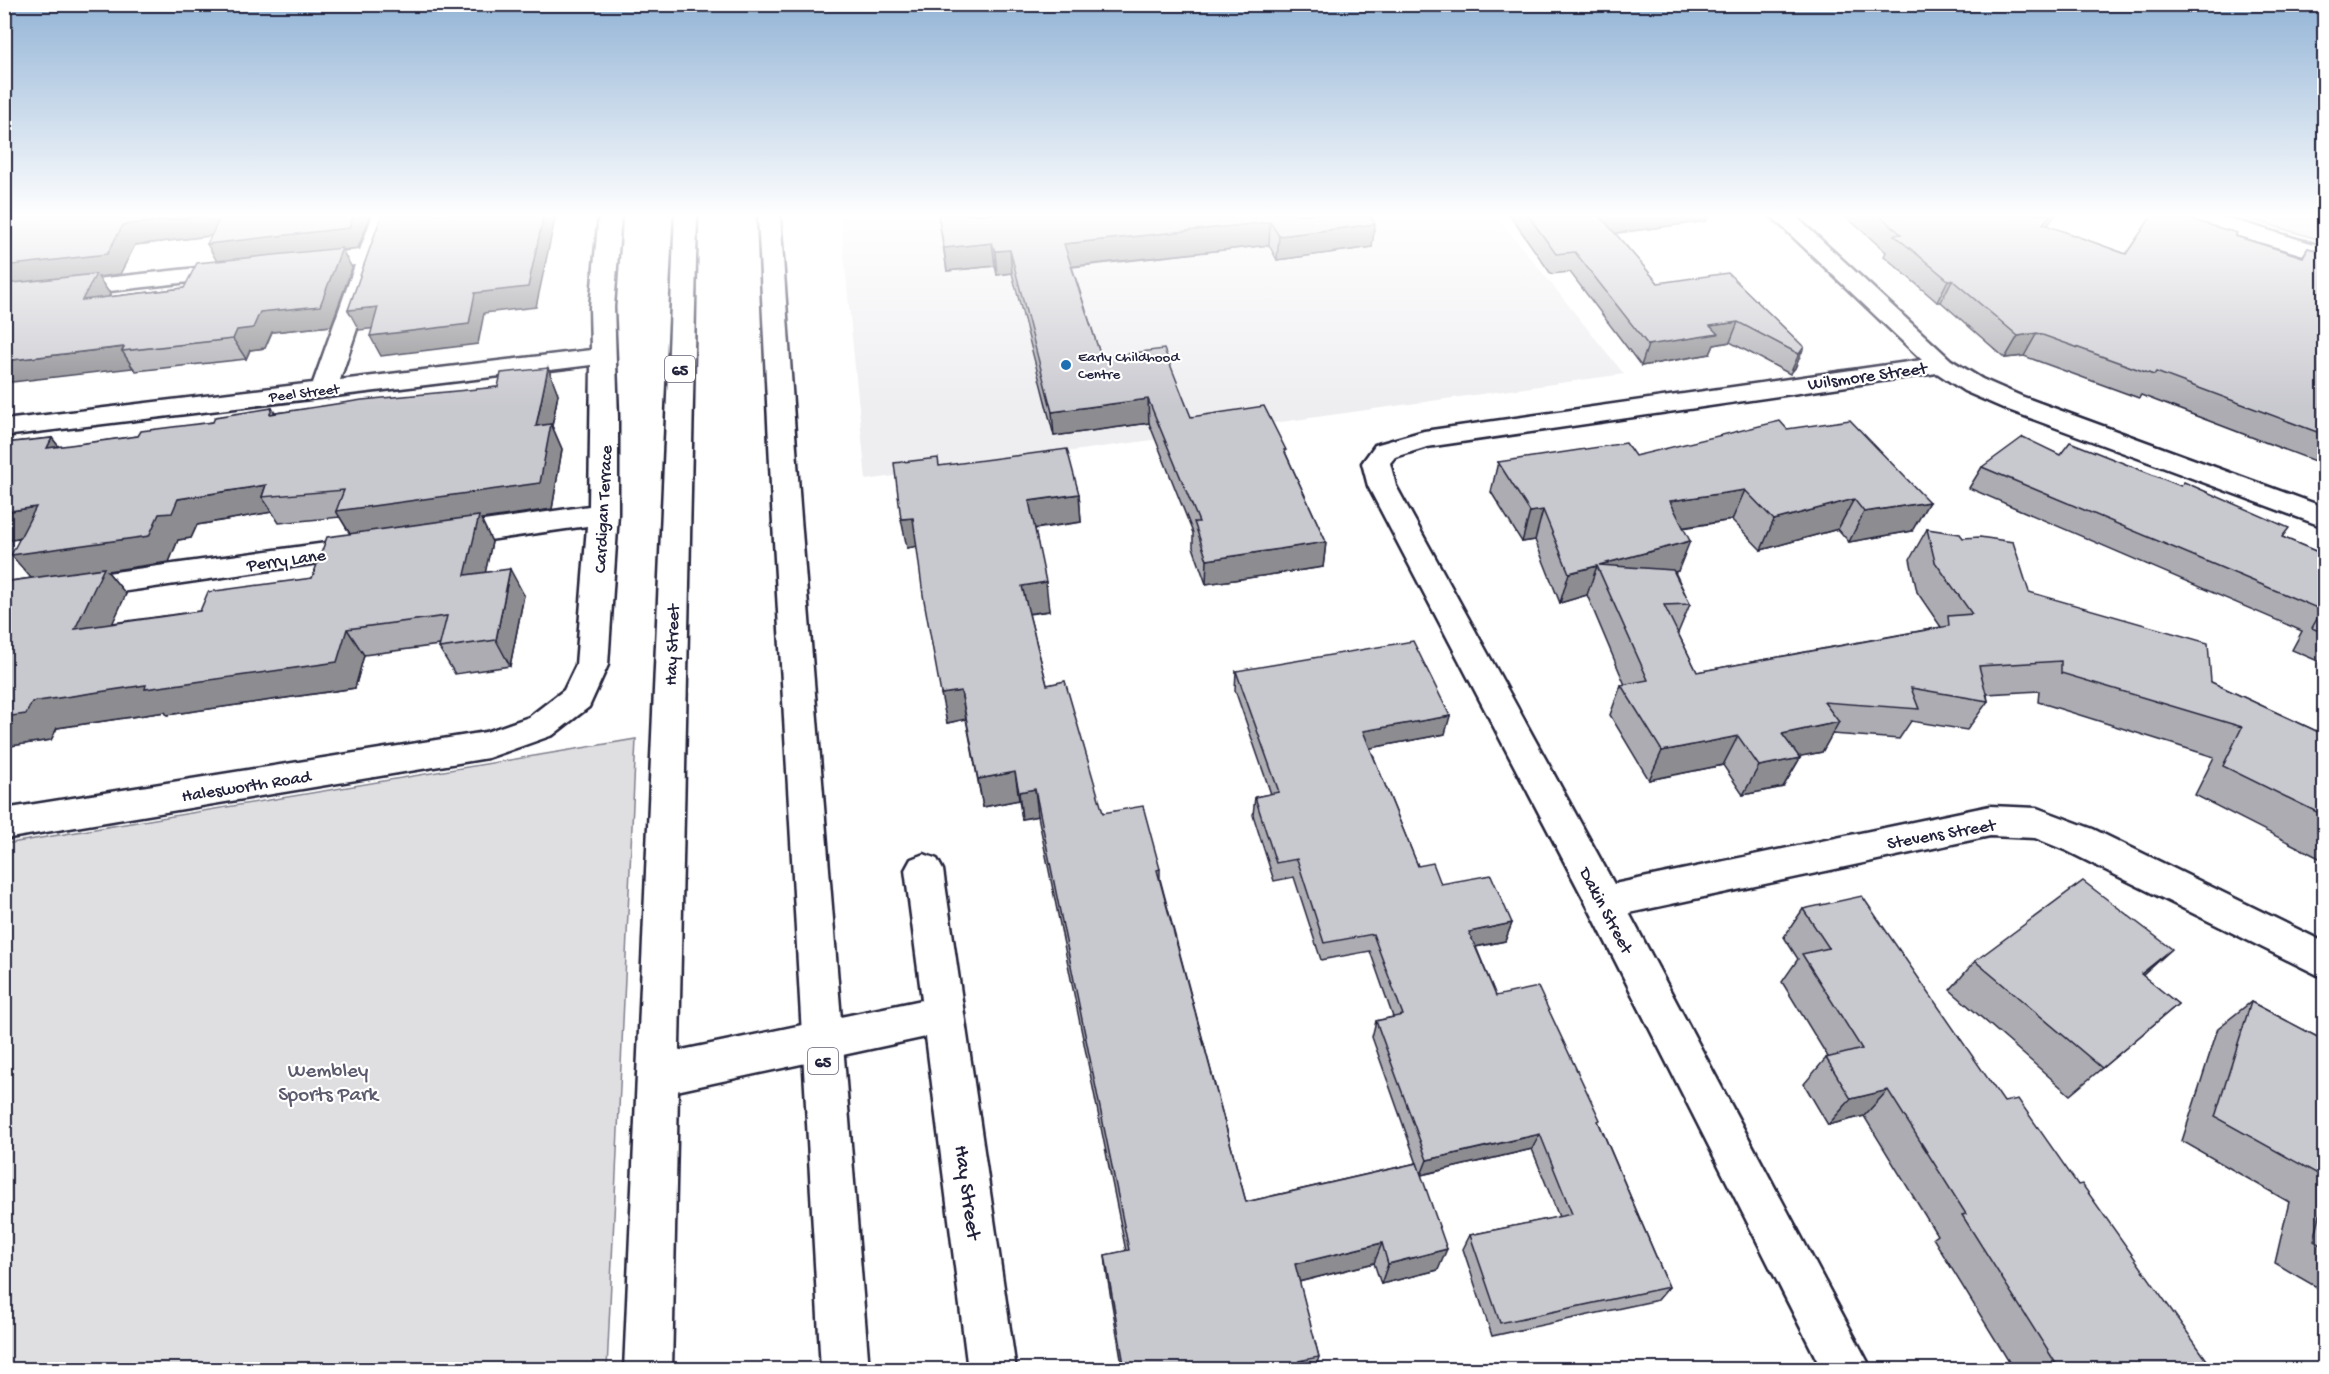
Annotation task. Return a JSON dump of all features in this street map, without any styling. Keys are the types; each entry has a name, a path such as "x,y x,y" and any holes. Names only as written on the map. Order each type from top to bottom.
{"street":[{"path":"4,296 168,278"},
{"path":"324,389 362,278"},
{"name":"Cardigan Terrace","path":"488,745 541,726 577,698 592,665 603,514 605,417 602,307 604,278"},
{"name":"Hay Street","path":"648,1370 684,278"},
{"name":"65","path":"773,278 786,506 845,1370"},
{"path":"1849,278 1942,365"},
{"name":"Peel Street","path":"4,428 604,356"},
{"name":"Wilsmore Street","path":"1385,451 1424,438 1942,365 1973,385 2013,402 2325,517"},
{"name":"Dakin Street","path":"1385,451 1376,463 1382,486 1604,902 1848,1370"},
{"name":"Perry Lane","path":"4,598 603,514"},
{"name":"Halesworth Road","path":"4,824 488,745"},
{"name":"Stevens Street","path":"1604,902 1990,821 2037,823 2080,840 2325,961"},
{"name":"Hay Street","path":"924,870 992,1370"},
{"path":"658,1075 945,1014"}],"shaded area":[{"path":"846,278 1547,278 1624,374 866,480"}],"green space":[{"name":"Wembley Sports Park","path":"636,739 607,1369 5,1369 5,844"}],"building":[{"path":"58,278 94,278 82,300 184,288 189,278 331,278 320,306 260,312 253,328 237,330 233,339 122,351 124,347 4,361 4,284"},
{"path":"359,278 530,278 528,287 475,293 469,324 370,336 378,307 348,310"},
{"path":"1017,278 1075,278 1101,357 1164,349 1191,417 1264,406 1326,542 1207,560 1194,522 1199,522 1148,399 1052,412"},
{"path":"1596,278 1654,278 1658,283 1692,278 1733,278 1804,347 1799,354 1738,322 1710,326 1718,334 1648,345"},
{"path":"1946,278 2325,278 2325,435 2156,372 2154,375 2037,333 2018,336 1952,280"},
{"path":"548,368 536,426 551,424 540,483 336,511 344,490 262,497 266,485 178,499 172,513 159,514 149,536 11,555 36,507 4,512 4,443 52,438 47,448 138,436 141,431 213,422 215,417 272,408 270,414 362,400 498,387 501,373"},
{"path":"1850,420 1929,502 1864,512 1854,499 1774,520 1745,490 1670,501 1690,541 1599,565 1673,570 1690,604 1664,605 1697,672 1949,626 1948,616 1972,614 1935,562 1927,529 1960,534 1963,538 1980,537 2013,542 2029,592 2208,643 2211,682 2325,735 2325,816 2223,766 2242,727 2061,673 2061,661 1979,666 1988,701 1911,688 1919,709 1824,702 1839,722 1782,734 1800,758 1759,766 1738,736 1662,751 1621,685 1648,680 1597,566 1569,573 1543,510 1530,512 1498,462 1626,443 1635,456 1780,421 1787,429"},
{"path":"2023,437 2060,455 2070,442 2181,486 2184,482 2289,528 2282,537 2325,555 2325,634 2312,628 2322,610 1982,467"},
{"path":"1067,449 1079,494 1029,501 1046,582 1022,586 1047,685 1065,681 1103,813 1143,806 1160,869 1157,870 1246,1202 1417,1163 1447,1249 1388,1264 1382,1243 1295,1264 1319,1357 1298,1361 1319,1363 1321,1370 1125,1370 1105,1255 1129,1250 1035,789 1019,792 1015,772 978,779 961,691 941,694 923,595 913,518 901,519 894,463 938,458 939,466"},
{"path":"479,516 465,575 510,569 496,640 439,648 447,616 347,629 337,662 145,689 146,685 32,702 26,714 4,717 4,582 104,568 75,629 200,611 208,592 312,578 327,537"},
{"path":"1413,641 1450,716 1363,731 1418,866 1433,863 1441,884 1491,875 1512,923 1469,932 1496,996 1538,987 1600,1120 1598,1121 1669,1287 1500,1323 1470,1235 1572,1214 1540,1134 1427,1160 1376,1021 1403,1015 1373,934 1324,943 1297,859 1276,863 1255,797 1279,792 1236,671"},
{"path":"2083,881 2172,949 2141,974 2178,1004 2102,1068 1975,961"},
{"path":"1862,896 2004,1102 2018,1099 2078,1185 2082,1184 2214,1370 2060,1370 1962,1215 1966,1214 1888,1090 1851,1099 1826,1058 1862,1049 1802,954 1829,948 1803,909"},
{"path":"2251,1002 2325,1041 2325,1178 2215,1117"},
{"path":"2325,1193 2325,1247 2314,1241"}],"place":[{"name":"Early Childhood Centre","path":"1066,365"}]}
